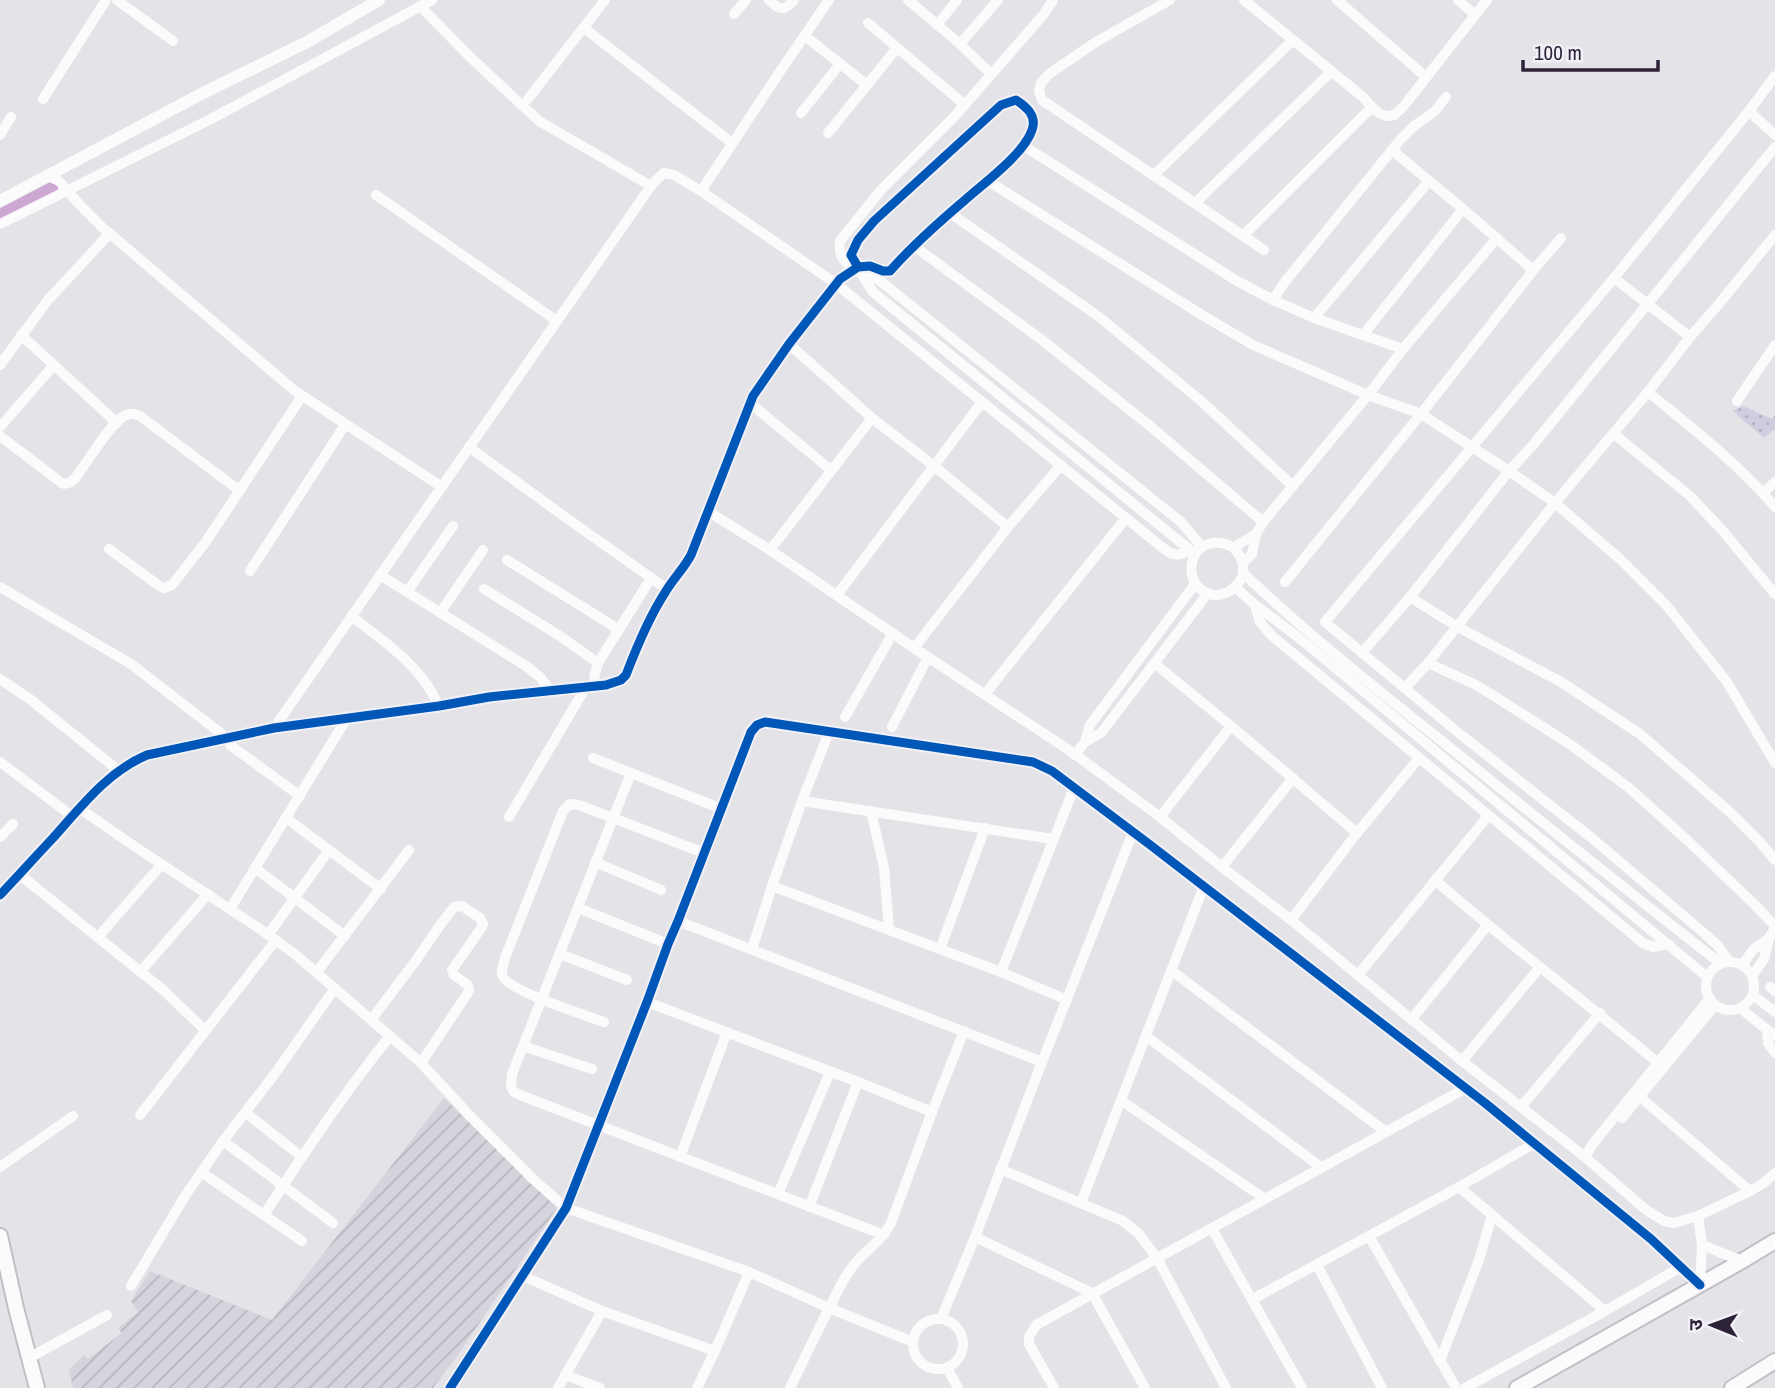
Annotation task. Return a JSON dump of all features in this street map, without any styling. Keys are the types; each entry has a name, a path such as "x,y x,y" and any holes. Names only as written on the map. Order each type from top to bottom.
{"main road":[{"path":"0,1236 37,1388"},
{"path":"1517,1388 1775,1241"},
{"path":"1732,1388 1774,1364"}],"street":[{"path":"43,99 106,0"},
{"path":"117,0 173,41"},
{"path":"0,201 59,184 211,119 432,0"},
{"path":"528,99 605,0"},
{"path":"734,14 747,0"},
{"path":"769,0 783,8 794,0"},
{"path":"701,191 829,0"},
{"path":"909,0 991,74"},
{"path":"937,25 957,0"},
{"path":"960,44 998,0"},
{"path":"1053,0 965,106 881,190 844,235 839,246 840,253 858,271 873,292 1196,550"},
{"path":"1170,0 1096,42 1049,74 1041,83 1039,91 1042,100 1264,250"},
{"path":"1244,0 1380,114 1386,116 1393,115 1403,107 1487,0"},
{"path":"1336,0 1426,77"},
{"path":"1458,0 1475,15"},
{"path":"0,224 203,93 307,42 376,1"},
{"path":"420,6 539,121 651,186"},
{"path":"868,23 965,106"},
{"path":"584,28 732,144"},
{"path":"805,36 867,85"},
{"path":"1154,175 1293,40"},
{"path":"828,133 897,48"},
{"path":"801,113 840,64"},
{"path":"1195,203 1331,72"},
{"path":"1725,962 1718,946 1705,934 1325,622 1614,278 1775,76"},
{"path":"1273,300 1392,150 1446,97"},
{"path":"0,895 99,787 133,761 147,755 274,728 489,697 592,687 621,680 626,675 648,621 667,589 685,567 759,385 835,283 858,271 870,267 890,271 1024,146 1034,120 1024,105 1016,100 1001,105 874,221 853,247 851,255 858,271 878,280 1181,522 1196,550"},
{"path":"1243,236 1373,107"},
{"path":"1749,111 1775,135"},
{"path":"0,135 11,117"},
{"path":"1024,146 1237,281 1314,318 1403,349"},
{"path":"1362,653 1775,147"},
{"path":"1392,150 1533,270"},
{"path":"274,728 651,186 659,176 669,173 701,191 835,283 1168,552 1180,555 1211,542 1228,544 1235,549 1243,568 1267,596 1396,705 1725,962 1747,968 1754,985 1753,995 1748,1003 1740,1008 1721,1009 1712,1002 1706,986 1707,977 1713,969 1725,962"},
{"path":"988,181 1253,345 1368,395 1421,414 1555,503 1666,605 1727,682 1775,762"},
{"path":"1314,318 1429,181"},
{"path":"59,184 110,233 302,396 442,487"},
{"path":"376,195 556,321"},
{"path":"1363,335 1463,209"},
{"path":"950,213 1098,316 1200,400 1293,486"},
{"path":"0,365 48,300 110,233"},
{"path":"1405,688 1775,235"},
{"path":"1196,550 1191,562 1191,574 1203,591 1223,594 1235,587 1252,554 1256,534 1263,522 1497,238"},
{"path":"1285,582 1561,238"},
{"path":"914,246 1150,426 1263,522"},
{"path":"1614,278 1690,337"},
{"path":"21,335 117,423"},
{"path":"789,344 872,418 1008,527"},
{"path":"1737,401 1775,345"},
{"path":"0,427 54,365"},
{"path":"1648,392 1703,438 1775,507"},
{"path":"109,550 158,585 169,587 205,543 302,396"},
{"path":"837,595 982,402"},
{"path":"750,403 831,470"},
{"path":"0,436 62,484 67,484 117,423 128,414 140,416 240,491"},
{"path":"770,550 872,418"},
{"path":"250,571 345,425"},
{"path":"1614,434 1690,496 1723,530 1775,594"},
{"path":"469,447 667,589"},
{"path":"914,648 1008,527 1061,465"},
{"path":"1763,493 1775,482"},
{"path":"709,512 985,694 1160,817 1291,920 1462,1061 1587,1155 1645,1209 1664,1222 1674,1223 1698,1216 1750,1191 1775,1173"},
{"path":"985,694 1126,518"},
{"path":"407,592 453,526"},
{"path":"1235,549 1256,534"},
{"path":"440,613 483,550"},
{"path":"507,560 618,629"},
{"path":"380,575 526,666 540,677 550,690"},
{"path":"509,817 592,687 598,663 651,578"},
{"path":"1075,755 1085,742 1090,725 1195,583"},
{"path":"0,587 131,664 227,738 230,745 300,796"},
{"path":"1235,587 1707,977"},
{"path":"484,589 598,663"},
{"path":"1085,742 1101,733 1208,593"},
{"path":"1410,597 1456,626 1562,682 1640,734 1732,814 1775,860"},
{"path":"1254,604 1260,622 1271,635 1643,943 1653,947 1669,944"},
{"path":"352,616 411,665 439,706"},
{"path":"845,717 893,633"},
{"path":"891,727 928,657"},
{"path":"1154,663 1357,833"},
{"path":"1428,663 1491,694 1571,745 1628,787 1755,905 1773,931"},
{"path":"0,679 31,700 118,771"},
{"path":"230,909 347,718"},
{"path":"450,1388 566,1208 751,732 757,725 765,722 1033,762 1052,771 1466,1088 1651,1239 1700,1285"},
{"path":"1160,817 1231,726"},
{"path":"752,949 802,801 829,732"},
{"path":"593,758 722,809"},
{"path":"1291,920 1357,833 1419,758"},
{"path":"0,762 208,894 317,972 421,1063 533,1180 566,1208 749,1272 913,1342"},
{"path":"631,773 510,1080 514,1092 884,1235"},
{"path":"1222,867 1293,778"},
{"path":"1001,972 1074,788"},
{"path":"802,801 1053,839"},
{"path":"604,1022 542,999 512,985 502,975 509,949 566,806 579,805 704,853"},
{"path":"871,811 884,868 889,929"},
{"path":"1358,975 1488,816"},
{"path":"286,818 381,889"},
{"path":"0,837 13,824"},
{"path":"940,949 985,828"},
{"path":"941,1319 1133,832"},
{"path":"140,1115 272,938 295,897 329,850"},
{"path":"317,972 409,850"},
{"path":"596,862 661,890"},
{"path":"98,937 162,864"},
{"path":"255,868 345,936"},
{"path":"19,874 141,971 180,1004 205,1030"},
{"path":"1435,880 1487,926 1600,1013 1658,1063"},
{"path":"772,886 1001,972 1067,1000"},
{"path":"1082,1203 1204,886"},
{"path":"141,971 208,894"},
{"path":"371,1020 452,909 458,905 462,906 480,918 482,927 452,970 454,975 468,985 469,991 421,1063"},
{"path":"578,908 668,943"},
{"path":"678,921 1042,1062"},
{"path":"1411,1020 1487,926"},
{"path":"1742,965 1773,931"},
{"path":"1752,976 1764,959 1773,931"},
{"path":"559,954 627,980"},
{"path":"1462,1061 1539,967"},
{"path":"1172,971 1386,1132"},
{"path":"131,1286 201,1172 335,988"},
{"path":"1753,995 1775,1012"},
{"path":"647,1002 932,1112"},
{"path":"1587,1155 1592,1145 1658,1063 1712,1002"},
{"path":"1587,1155 1597,1148 1640,1097 1712,1002"},
{"path":"1740,1008 1771,1033 1768,1043 1775,1053"},
{"path":"1521,1107 1600,1013"},
{"path":"790,1388 847,1275 857,1260 884,1235 891,1223 964,1031"},
{"path":"680,1157 727,1032"},
{"path":"264,1215 302,1157 390,1036"},
{"path":"1146,1036 1322,1168"},
{"path":"523,1046 592,1069"},
{"path":"778,1194 830,1072"},
{"path":"809,1207 858,1082"},
{"path":"1054,1388 1029,1344 1029,1337 1036,1325 1466,1088"},
{"path":"1640,1097 1750,1191"},
{"path":"1122,1101 1265,1199"},
{"path":"246,1113 302,1157"},
{"path":"0,1167 74,1116"},
{"path":"223,1141 333,1223"},
{"path":"1252,1299 1535,1143"},
{"path":"1000,1169 1132,1227 1157,1258 1226,1388"},
{"path":"201,1172 302,1241"},
{"path":"1459,1187 1605,1311"},
{"path":"1440,1361 1479,1260 1492,1215"},
{"path":"1698,1216 1702,1245 1700,1285"},
{"path":"1212,1229 1302,1388"},
{"path":"1369,1236 1456,1388"},
{"path":"975,1237 1092,1293 1145,1388"},
{"path":"1702,1245 1742,1261"},
{"path":"1317,1265 1382,1388"},
{"path":"1465,1388 1681,1267"},
{"path":"696,1388 715,1352 749,1272"},
{"path":"523,1276 602,1311 715,1352"},
{"path":"558,1388 602,1311"},
{"path":"29,1358 107,1315"},
{"path":"941,1319 958,1328 963,1346 961,1356 955,1363 937,1370 919,1361 913,1342 916,1332 923,1325 931,1320 941,1319"},
{"path":"947,1368 958,1388"},
{"path":"565,1375 600,1388"}],"shaded area":[{"path":"1743,406 1772,419 1775,415 1775,429 1764,438 1733,411"},
{"path":"444,1098 557,1208 433,1388 73,1388 69,1369 84,1355 88,1359 122,1333 118,1328 138,1312 131,1301 150,1271 272,1320"}],"waterway":[{"path":"0,214 54,186"}],"cycle path":[{"path":"0,895 96,791 119,771 147,755 274,728 489,697 606,685 621,680 626,675 654,611 691,555 753,396 789,344 840,279 858,267 870,266 890,271 926,234 1012,158 1032,130 1033,120 1027,109 1016,100 1001,105 874,221 858,240 851,255 858,267"},
{"path":"450,1388 566,1208 751,732 757,725 765,722 1033,762 1052,771 1485,1103 1651,1239 1700,1285"}]}
